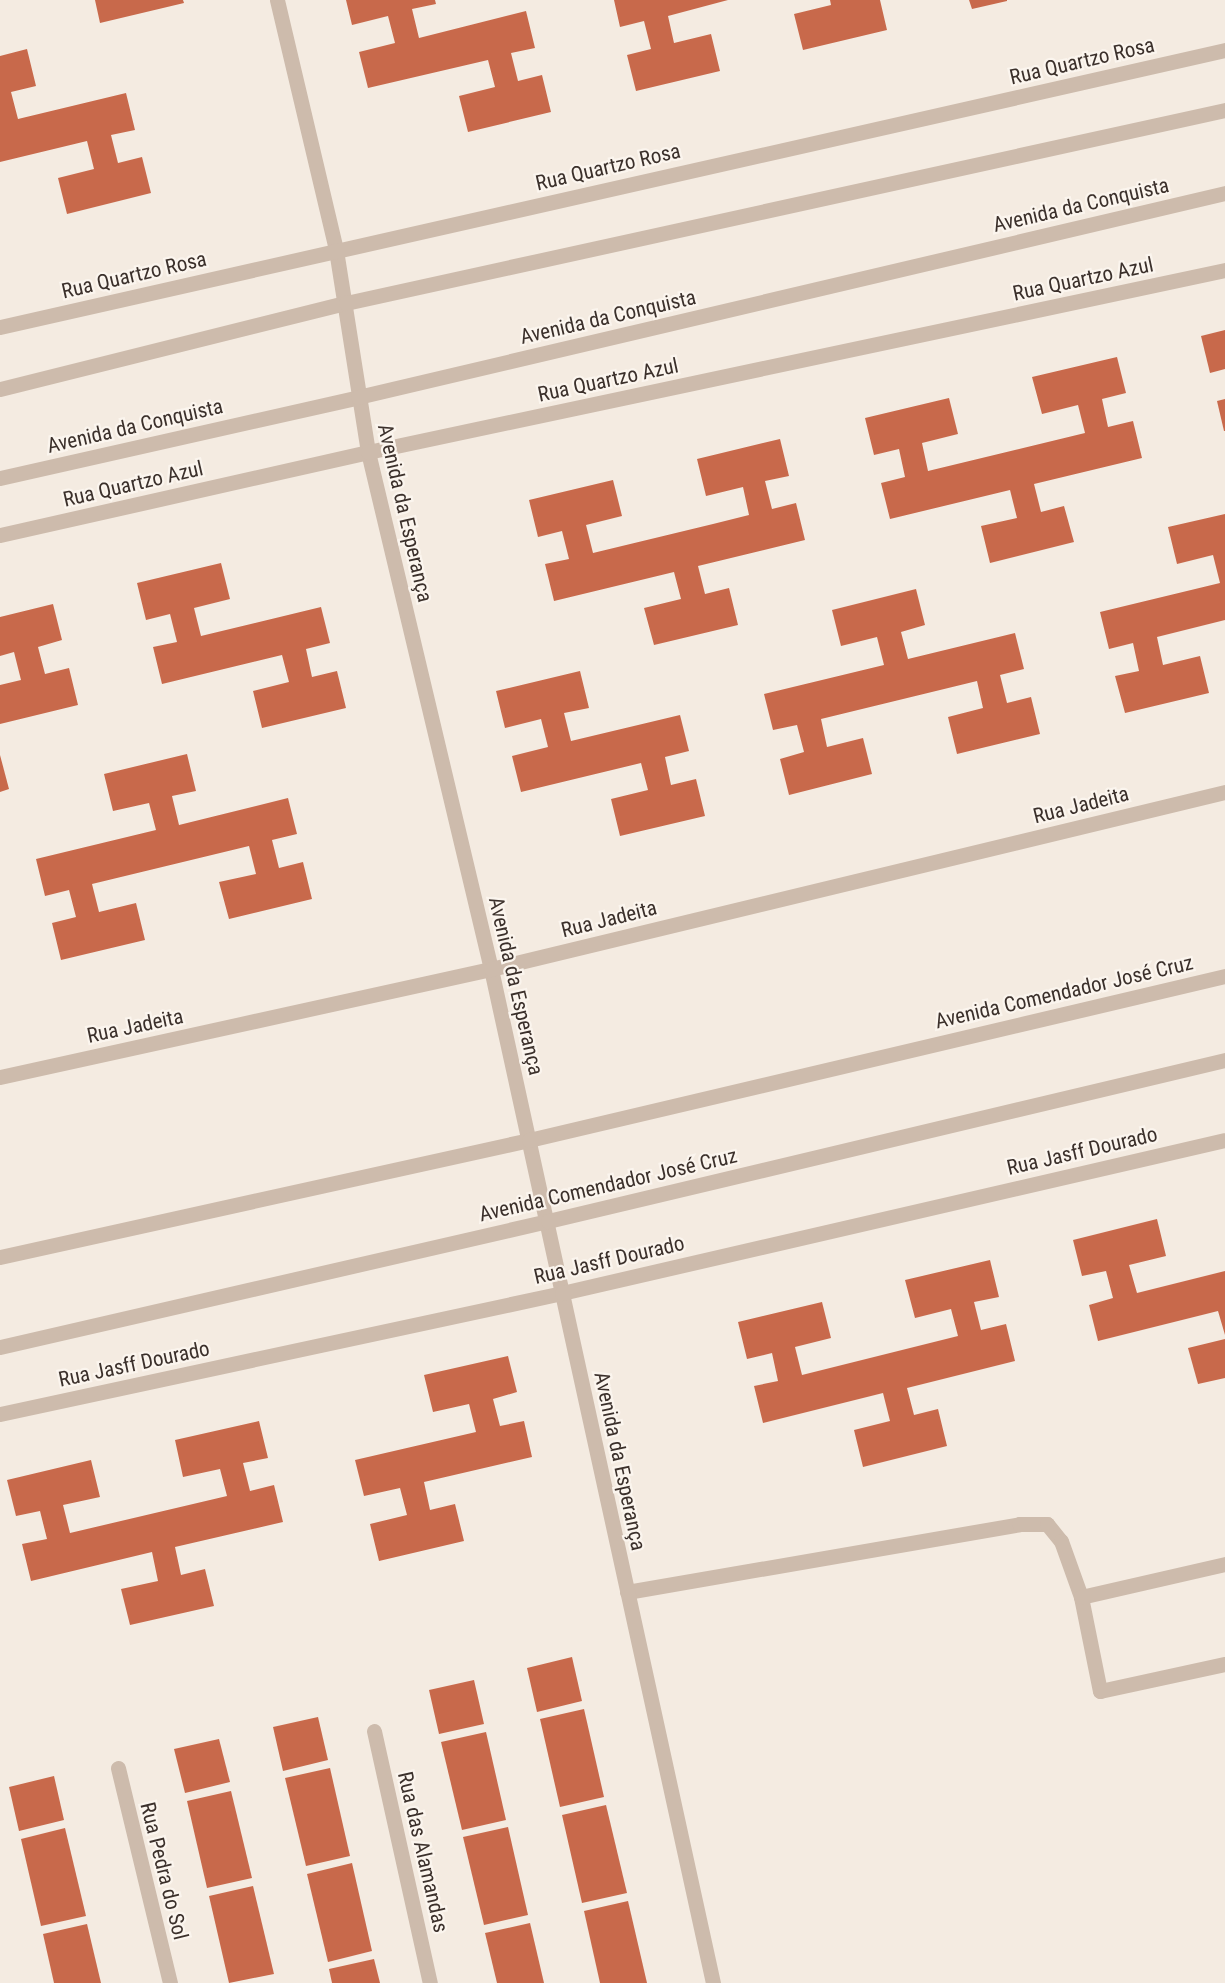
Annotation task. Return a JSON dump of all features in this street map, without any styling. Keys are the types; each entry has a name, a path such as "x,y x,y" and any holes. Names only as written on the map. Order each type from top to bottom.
{"street":[{"name":"Avenida da Esperança","path":"277,0 336,250 368,452 491,969 548,1221 713,1983"},
{"name":"Rua Quartzo Rosa","path":"0,327 1225,50"},
{"path":"0,389 346,303 1225,110"},
{"name":"Avenida da Conquista","path":"0,478 358,397 1225,193"},
{"name":"Rua Quartzo Azul","path":"0,535 368,452 1225,270"},
{"name":"Rua Jadeita","path":"0,1077 491,969 1225,792"},
{"name":"Avenida Comendador José Cruz","path":"0,1257 529,1140 1225,975"},
{"name":"Avenida Comendador José Cruz","path":"0,1347 548,1221 1225,1060"},
{"name":"Rua Jasff Dourado","path":"0,1414 562,1293 1225,1140"},
{"path":"627,1592 1019,1524 1047,1524 1061,1541 1082,1597 1100,1691 1225,1664"},
{"path":"1082,1597 1225,1564"},
{"name":"Rua das Alamandas","path":"374,1731 430,1983"},
{"name":"Rua Pedra do Sol","path":"118,1768 170,1983"}],"building":[{"path":"95,0 183,0 184,3 100,23"},
{"path":"346,0 435,0 436,4 412,9 419,38 526,11 535,48 511,53 518,81 542,75 551,112 468,132 459,96 495,87 488,60 368,88 359,52 395,43 388,16 352,25"},
{"path":"614,0 728,0 668,16 674,43 711,34 720,71 636,91 627,55 651,49 644,21 620,27"},
{"path":"830,0 880,0 887,30 803,50 794,14 831,5"},
{"path":"969,0 1007,0 1007,1 972,9"},
{"path":"27,49 36,86 11,92 18,119 126,93 135,130 111,135 118,163 142,157 151,193 67,214 58,178 94,169 87,141 0,162 0,56"},
{"path":"1225,330 1225,369 1210,373 1201,336"},
{"path":"1117,357 1126,393 1102,399 1108,427 1133,421 1142,458 1034,484 1041,512 1064,506 1074,542 990,563 981,526 1017,518 1010,490 890,519 881,483 905,477 899,449 874,455 865,418 949,398 958,434 922,443 928,471 1085,433 1078,405 1042,414 1032,377"},
{"path":"1225,399 1225,431 1224,431 1217,401"},
{"path":"780,439 789,476 765,481 772,509 796,503 805,540 698,566 705,594 729,588 738,625 654,645 644,608 681,599 674,572 554,601 545,564 569,559 562,531 538,537 529,500 613,480 622,516 586,525 593,553 713,524 749,515 743,487 706,496 697,459"},
{"path":"1225,514 1225,620 1157,637 1163,665 1200,656 1209,693 1125,713 1115,676 1139,671 1133,643 1109,649 1100,612 1220,583 1213,555 1177,564 1168,527"},
{"path":"221,563 230,599 194,608 201,636 321,607 330,643 306,649 312,677 337,671 346,708 262,728 253,691 289,682 282,655 162,684 153,647 177,642 170,614 146,620 137,583"},
{"path":"916,589 925,625 901,632 908,659 1015,633 1024,669 1000,675 1007,703 1031,697 1040,734 957,754 948,717 983,708 977,681 821,719 827,747 863,738 872,774 789,795 780,759 804,752 797,725 773,730 764,694 884,665 877,637 841,646 832,610"},
{"path":"53,604 62,640 38,647 45,674 69,668 78,705 0,724 0,685 21,680 14,652 0,656 0,617"},
{"path":"580,671 589,708 564,713 571,741 680,715 689,751 665,757 671,785 696,779 705,816 620,836 611,799 648,790 641,763 521,792 512,756 548,747 541,719 505,728 496,691"},
{"path":"187,754 196,791 172,796 179,825 288,798 297,834 272,840 279,868 303,862 312,899 229,919 219,882 256,874 249,846 92,884 99,912 136,903 145,940 61,960 52,923 76,917 69,890 45,896 36,859 156,830 149,803 113,811 104,774"},
{"path":"0,755 9,789 0,792"},
{"path":"1157,1219 1166,1256 1129,1265 1137,1293 1225,1271 1225,1335 1218,1311 1098,1341 1089,1305 1113,1298 1106,1271 1082,1276 1073,1240"},
{"path":"990,1260 999,1297 974,1302 981,1330 1006,1324 1015,1361 907,1388 914,1415 938,1409 947,1446 863,1467 854,1430 890,1421 883,1393 763,1423 754,1386 778,1381 772,1353 747,1359 738,1322 822,1302 831,1338 795,1347 802,1375 958,1336 951,1309 915,1318 905,1280"},
{"path":"1225,1339 1225,1378 1198,1384 1188,1348"},
{"path":"508,1356 517,1392 493,1399 500,1426 524,1421 532,1457 424,1482 430,1510 455,1504 464,1541 379,1561 370,1524 407,1515 400,1488 364,1496 355,1460 476,1432 469,1404 433,1412 424,1375"},
{"path":"259,1421 268,1458 243,1463 250,1491 274,1485 283,1522 175,1547 181,1575 205,1569 214,1606 130,1625 121,1589 158,1581 152,1552 31,1581 22,1544 47,1539 40,1511 16,1516 7,1480 91,1460 100,1497 63,1505 70,1533 227,1496 220,1469 183,1477 175,1440"},
{"path":"572,1657 582,1701 537,1712 527,1668"},
{"path":"474,1680 484,1724 439,1734 429,1690"},
{"path":"584,1709 604,1797 560,1807 540,1719"},
{"path":"318,1717 328,1760 283,1771 273,1727"},
{"path":"486,1732 506,1820 462,1830 441,1742"},
{"path":"219,1739 230,1782 185,1793 174,1749"},
{"path":"330,1768 350,1856 306,1866 285,1778"},
{"path":"54,1776 64,1820 19,1831 9,1787"},
{"path":"231,1791 252,1878 207,1888 187,1801"},
{"path":"606,1805 627,1893 582,1903 562,1815"},
{"path":"508,1827 528,1915 484,1925 463,1837"},
{"path":"65,1828 86,1916 41,1926 21,1839"},
{"path":"352,1863 372,1951 328,1962 307,1874"},
{"path":"253,1886 274,1974 229,1983 209,1896"},
{"path":"628,1901 647,1983 600,1983 584,1911"},
{"path":"530,1923 544,1983 497,1983 485,1933"},
{"path":"87,1924 101,1983 54,1983 43,1934"},
{"path":"374,1959 380,1983 332,1983 329,1969"}]}
